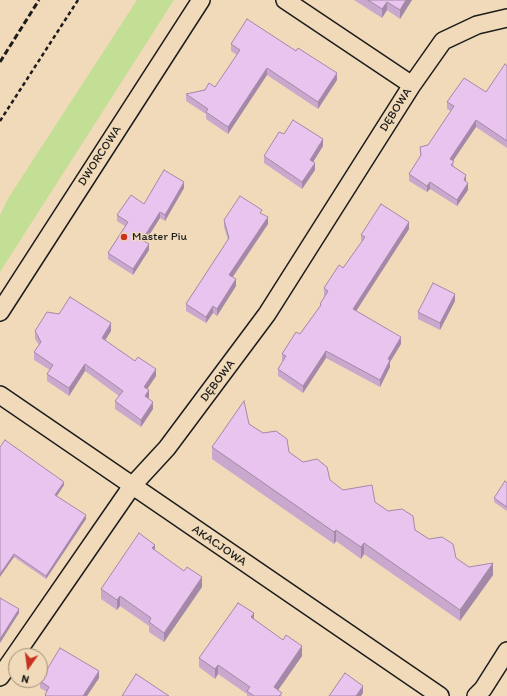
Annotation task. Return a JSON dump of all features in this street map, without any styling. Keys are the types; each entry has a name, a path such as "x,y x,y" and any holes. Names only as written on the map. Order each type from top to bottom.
{"street":[{"name":"DWORCOWA","path":"0,312 201,0"},
{"path":"284,0 416,79"},
{"name":"DĘBOWA","path":"0,677 132,486 167,448 267,314 416,79 443,41 477,25 507,18"},
{"name":"AKACJOWA","path":"0,395 440,696"},
{"path":"476,696 483,689 507,651"}],"path":[{"path":"0,121 78,0"}],"green space":[{"path":"137,0 174,0 0,272 0,215 9,197"}],"building":[{"path":"368,0 406,0 400,10 387,2 382,9"},
{"path":"247,19 296,51 298,48 337,73 318,102 267,68 228,127 206,112 208,109 186,94 205,90 209,83 215,87 240,50 231,44"},
{"path":"505,64 507,66 507,141 476,120 450,159 454,161 451,165 466,175 464,180 468,183 457,200 430,182 427,186 409,174 421,155 420,147 428,145 454,106 447,102 464,78 486,92"},
{"path":"293,120 323,139 310,160 315,163 302,182 264,156 279,132 284,134"},
{"path":"164,170 184,182 165,215 160,212 142,240 149,244 133,269 108,253 128,222 117,215 131,195 144,204"},
{"path":"240,196 262,210 260,213 268,217 229,275 236,279 217,309 213,306 206,317 186,304 229,238 224,220"},
{"path":"381,204 409,222 353,309 401,337 388,359 390,360 380,380 326,351 303,386 278,369 286,356 282,354 296,332 300,334 321,305 320,304 328,291 324,288 339,265 343,268 365,237 361,235"},
{"path":"433,283 455,294 440,323 418,312"},
{"path":"70,297 111,323 102,338 135,361 138,357 156,369 144,387 149,390 145,396 153,402 141,420 115,401 123,391 85,364 69,388 47,374 53,365 34,352 41,342 35,331 47,312 59,314"},
{"path":"244,401 249,424 263,433 276,431 287,439 289,452 303,462 317,459 327,467 330,480 343,490 372,485 375,502 388,511 402,509 413,516 415,530 429,539 442,537 453,544 456,558 469,567 493,563 460,610 364,543 361,547 336,530 334,532 212,447"},
{"path":"5,440 64,482 55,495 86,515 46,576 14,554 0,574 0,447"},
{"path":"505,481 507,483 507,507 494,498"},
{"path":"139,533 155,545 152,548 184,571 187,567 202,577 164,633 149,622 151,618 120,596 117,600 101,589"},
{"path":"0,598 19,609 0,639"},
{"path":"238,603 254,613 251,617 283,640 286,635 302,646 274,687 282,693 279,696 254,696 247,691 250,687 218,665 215,669 199,658"},
{"path":"60,648 99,671 83,696 46,696 45,695 49,687 48,668"},
{"path":"345,673 363,686 356,696 329,696"},
{"path":"136,674 169,696 122,696"}],"railway":[{"path":"0,62 39,0"}],"place":[{"name":"Master Piu","path":"124,237"}]}
